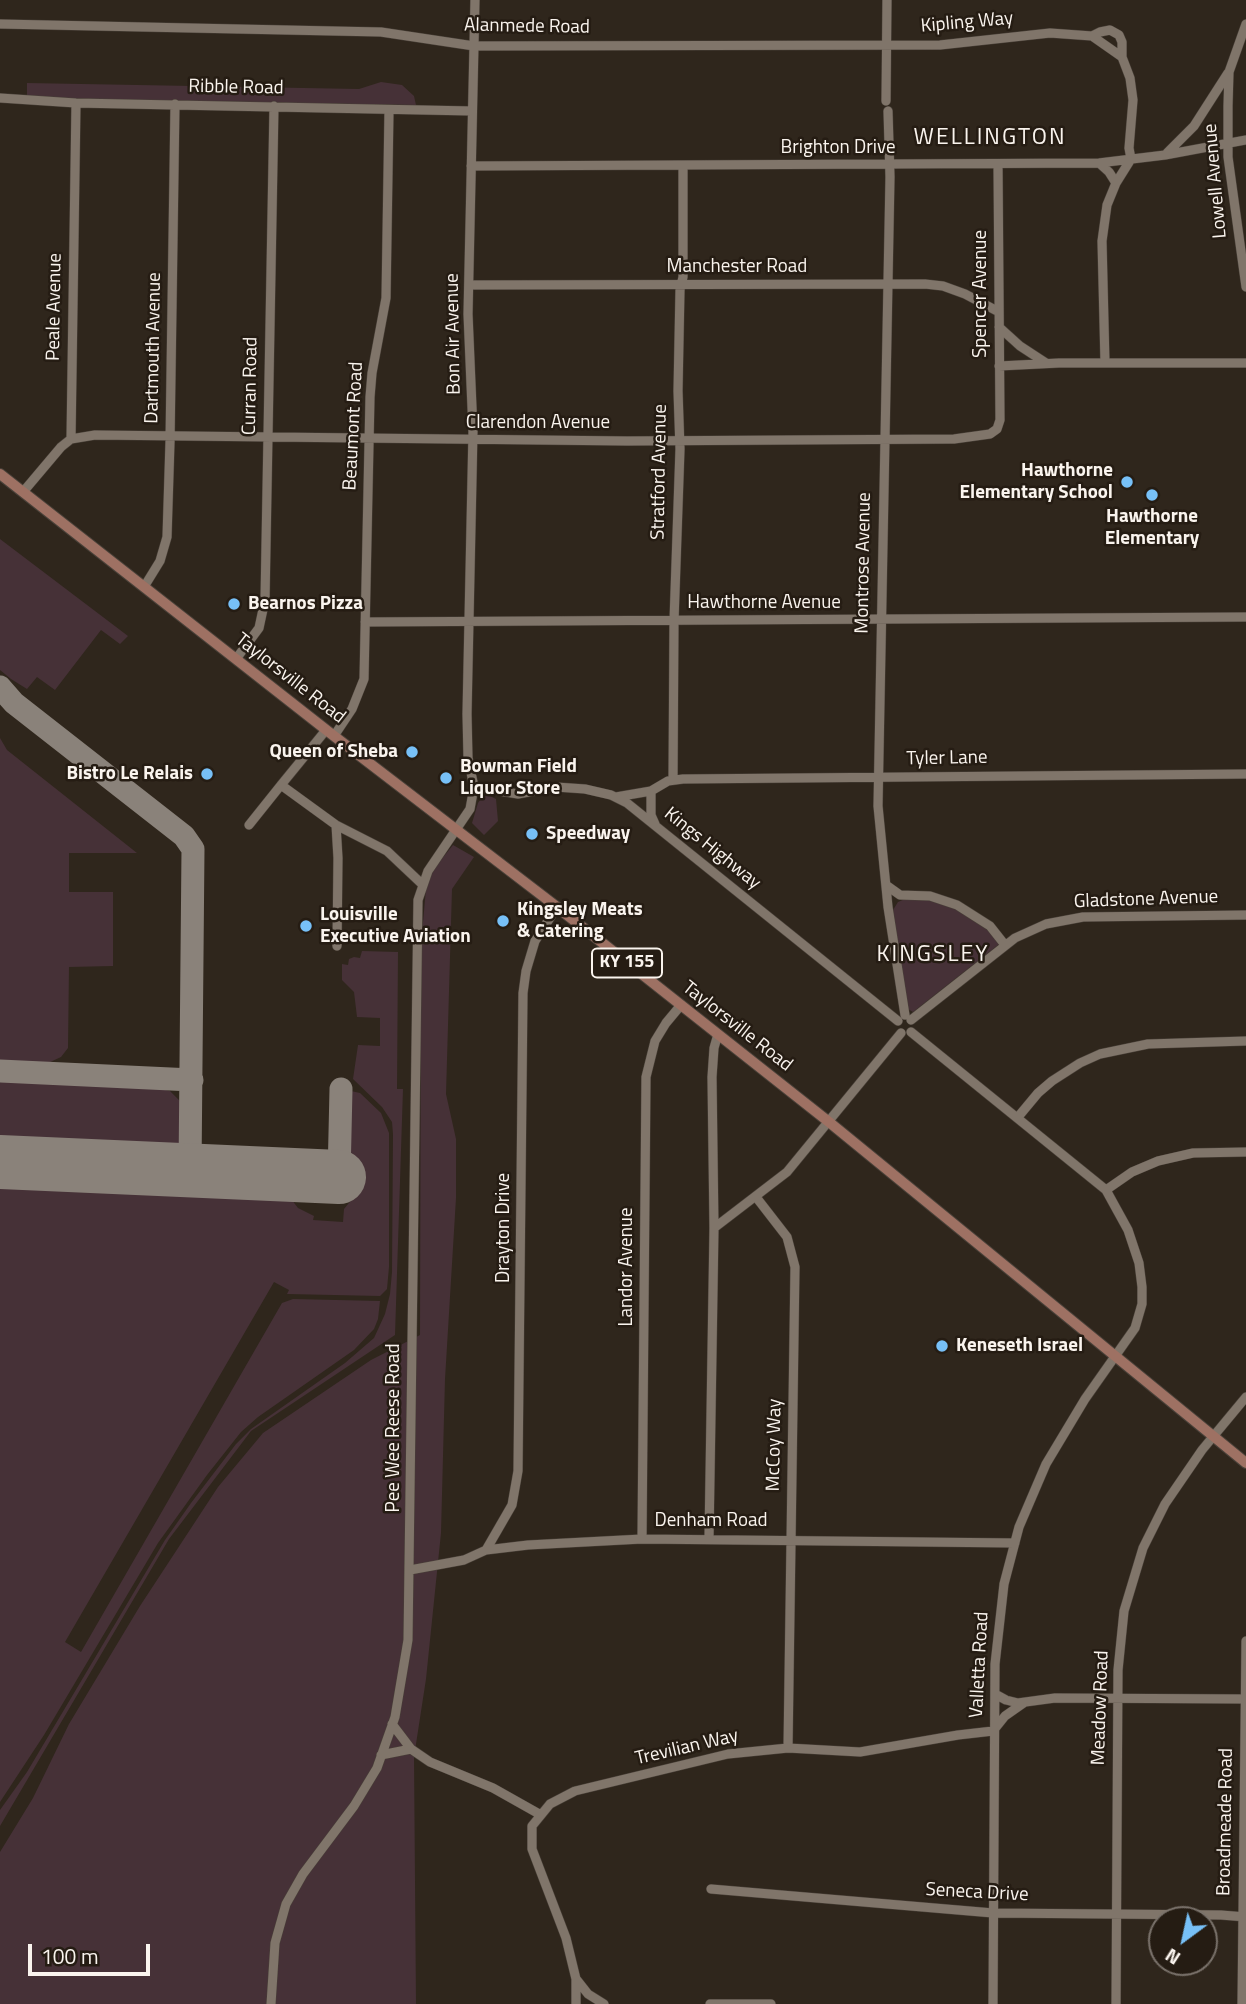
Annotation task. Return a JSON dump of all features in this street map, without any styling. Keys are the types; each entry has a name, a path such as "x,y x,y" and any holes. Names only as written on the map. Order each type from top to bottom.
{"main road":[{"name":"Taylorsville Road","path":"0,474 829,1122 1246,1463"}],"street":[{"name":"Bon Air Avenue","path":"456,829 470,809 474,787 467,741 472,440 469,285 475,0"},
{"path":"886,101 887,0"},
{"name":"Alanmede Road","path":"0,24 381,32 474,46 887,45"},
{"name":"Lowell Avenue","path":"1165,155 1194,127 1229,72 1245,28"},
{"name":"Kipling Way","path":"887,45 979,42 1050,33 1092,36 1104,30 1115,32 1122,42 1122,57 1132,93 1131,159"},
{"path":"1092,36 1122,57"},
{"name":"Lowell Avenue","path":"1229,72 1228,144 1246,287"},
{"name":"Ribble Road","path":"0,98 76,103 472,111"},
{"name":"Peale Avenue","path":"71,439 76,103"},
{"name":"Dartmouth Avenue","path":"144,587 166,547 175,104"},
{"name":"Curran Road","path":"236,659 253,639 263,615 274,106"},
{"name":"Beaumont Road","path":"249,825 281,785 348,717 362,686 372,373 386,298 390,111"},
{"name":"Montrose Avenue","path":"888,111 890,165 886,438 878,778 888,907 906,1032"},
{"name":"Brighton Drive","path":"471,166 1099,163 1165,155 1246,140"},
{"path":"1105,363 1102,241 1107,205 1116,183 1131,159"},
{"path":"1099,163 1116,183"},
{"name":"Spencer Avenue","path":"998,164 1000,424"},
{"name":"Stratford Avenue","path":"673,780 684,166"},
{"name":"Manchester Road","path":"469,285 887,283 943,286 999,312"},
{"path":"999,327 1020,346 1048,364"},
{"path":"999,366 1246,363"},
{"name":"Clarendon Avenue","path":"71,439 119,434 472,440 972,438 993,433 1000,424"},
{"path":"23,492 71,439"},
{"name":"Hawthorne Avenue","path":"365,622 1246,617"},
{"name":"Tyler Lane","path":"616,797 651,791 673,780 1246,774"},
{"path":"281,785 336,825 387,851 422,884"},
{"name":"Kings Highway","path":"474,787 518,794 545,788 570,787 616,797 904,1018"},
{"path":"651,791 651,815 655,826"},
{"path":"336,825 337,946"},
{"name":"Pee Wee Reese Road","path":"271,2004 275,1943 286,1904 303,1874 365,1790 382,1755 393,1724 408,1640 418,900 422,884 456,829"},
{"path":"886,885 900,895 930,896 957,905 990,926 1005,945"},
{"path":"888,907 900,895"},
{"name":"Drayton Drive","path":"486,1550 512,1505 518,1471 523,993 526,971 536,941 557,907"},
{"name":"Gladstone Avenue","path":"904,1018 1026,931 1046,924 1083,917 1246,915"},
{"name":"Landor Avenue","path":"642,1539 646,1077 656,1041 666,1023 681,1006"},
{"path":"714,1228 787,1172 906,1032 1018,1117 1106,1190 1128,1230 1139,1263 1142,1287 1139,1320 1116,1356"},
{"path":"709,1538 714,1228 712,1077 718,1034"},
{"path":"1018,1117 1052,1081 1100,1054 1148,1044 1246,1041"},
{"path":"1106,1190 1132,1172 1158,1161 1193,1153 1246,1152"},
{"name":"McCoy Way","path":"756,1197 787,1237 794,1259 788,1748"},
{"name":"Valletta Road","path":"993,2004 993,1731 998,1626 1004,1584 1026,1510 1046,1464 1085,1399 1116,1356"},
{"name":"Meadow Road","path":"1116,2004 1118,1699 1124,1611 1143,1548 1164,1504 1213,1437 1246,1398"},
{"name":"Denham Road","path":"410,1570 464,1560 486,1550 642,1539 1015,1542"},
{"name":"Broadmeade Road","path":"1242,2004 1246,1641"},
{"path":"995,1694 1012,1702 1055,1698 1245,1699"},
{"path":"993,1731 1005,1716 1025,1702"},
{"path":"393,1724 411,1749 430,1762 493,1788 541,1815 533,1826 532,1849 560,1919 576,1979 576,2004"},
{"name":"Trevilian Way","path":"541,1815 550,1804 575,1791 728,1754 788,1748 860,1752 958,1734 993,1731"},
{"path":"382,1755 411,1749"},
{"name":"Seneca Drive","path":"711,1889 993,1913 1244,1917"},
{"path":"576,1979 588,1994 604,2004"},
{"path":"710,2004 771,2004"}],"shaded area":[{"path":"381,82 402,85 414,96 416,105 102,100 27,96 27,83 359,89"},
{"path":"0,539 128,636 120,644 101,630 55,690 37,677 27,689 0,670"},
{"path":"0,738 7,750 137,853 69,853 69,892 113,892 113,966 69,967 68,1048 61,1057 48,1063 0,1061"},
{"path":"483,796 496,799 498,821 484,835 472,823 478,803"},
{"path":"453,845 474,857 452,889 446,1094 456,1139 456,1198 445,1379 441,1533 426,1679 414,1757 416,2004 0,2004 0,1852 33,1798 69,1724 140,1606 218,1487 263,1433 371,1360 420,1335 421,945 427,877"},
{"path":"905,899 926,899 955,907 981,924 998,941 998,945 913,1012 908,1009 893,910 898,902"},
{"path":"362,951 398,952 397,1089 403,1089 395,1335 251,1431 169,1539 0,1826 0,1810 27,1772 165,1540 191,1503 236,1444 251,1429 345,1363 374,1338 385,1314 392,1272 392,1122 382,1107 353,1079 358,1045 380,1046 380,1018 357,1017 354,992 342,980 342,964 348,965 349,959 354,957 360,958"},
{"path":"0,1080 152,1087 170,1091 181,1102 184,1111 181,1141 176,1150 158,1157 0,1150"},
{"path":"351,1091 360,1093 381,1113 389,1133 387,1289 380,1296 287,1294 289,1290 274,1282 65,1642 81,1652 282,1303 293,1299 380,1301 374,1329 354,1350 258,1417 241,1432 207,1475 158,1543 44,1735 0,1802 0,1179 285,1191 298,1208 314,1216 313,1220 343,1222 344,1209 353,1198 358,1181 357,1169 347,1152"}],"taxiway":[{"path":"0,687 14,703 184,836 193,849 190,1170"},
{"path":"0,1071 192,1080"},
{"path":"339,1177 341,1089"}],"runway":[{"path":"0,1162 339,1177"}],"place":[{"name":"Hawthorne Elementary School","path":"1127,482"},
{"name":"Hawthorne Elementary","path":"1152,495"},
{"name":"Bearnos Pizza","path":"234,604"},
{"name":"Queen of Sheba","path":"412,752"},
{"name":"Bistro Le Relais","path":"207,774"},
{"name":"Bowman Field Liquor Store","path":"446,778"},
{"name":"Speedway","path":"532,834"},
{"name":"Kingsley Meats & Catering","path":"503,921"},
{"name":"Louisville Executive Aviation","path":"306,926"},
{"name":"Keneseth Israel","path":"942,1346"}],"district":[{"name":"WELLINGTON","path":"990,138"},
{"name":"KINGSLEY","path":"933,955"}]}
